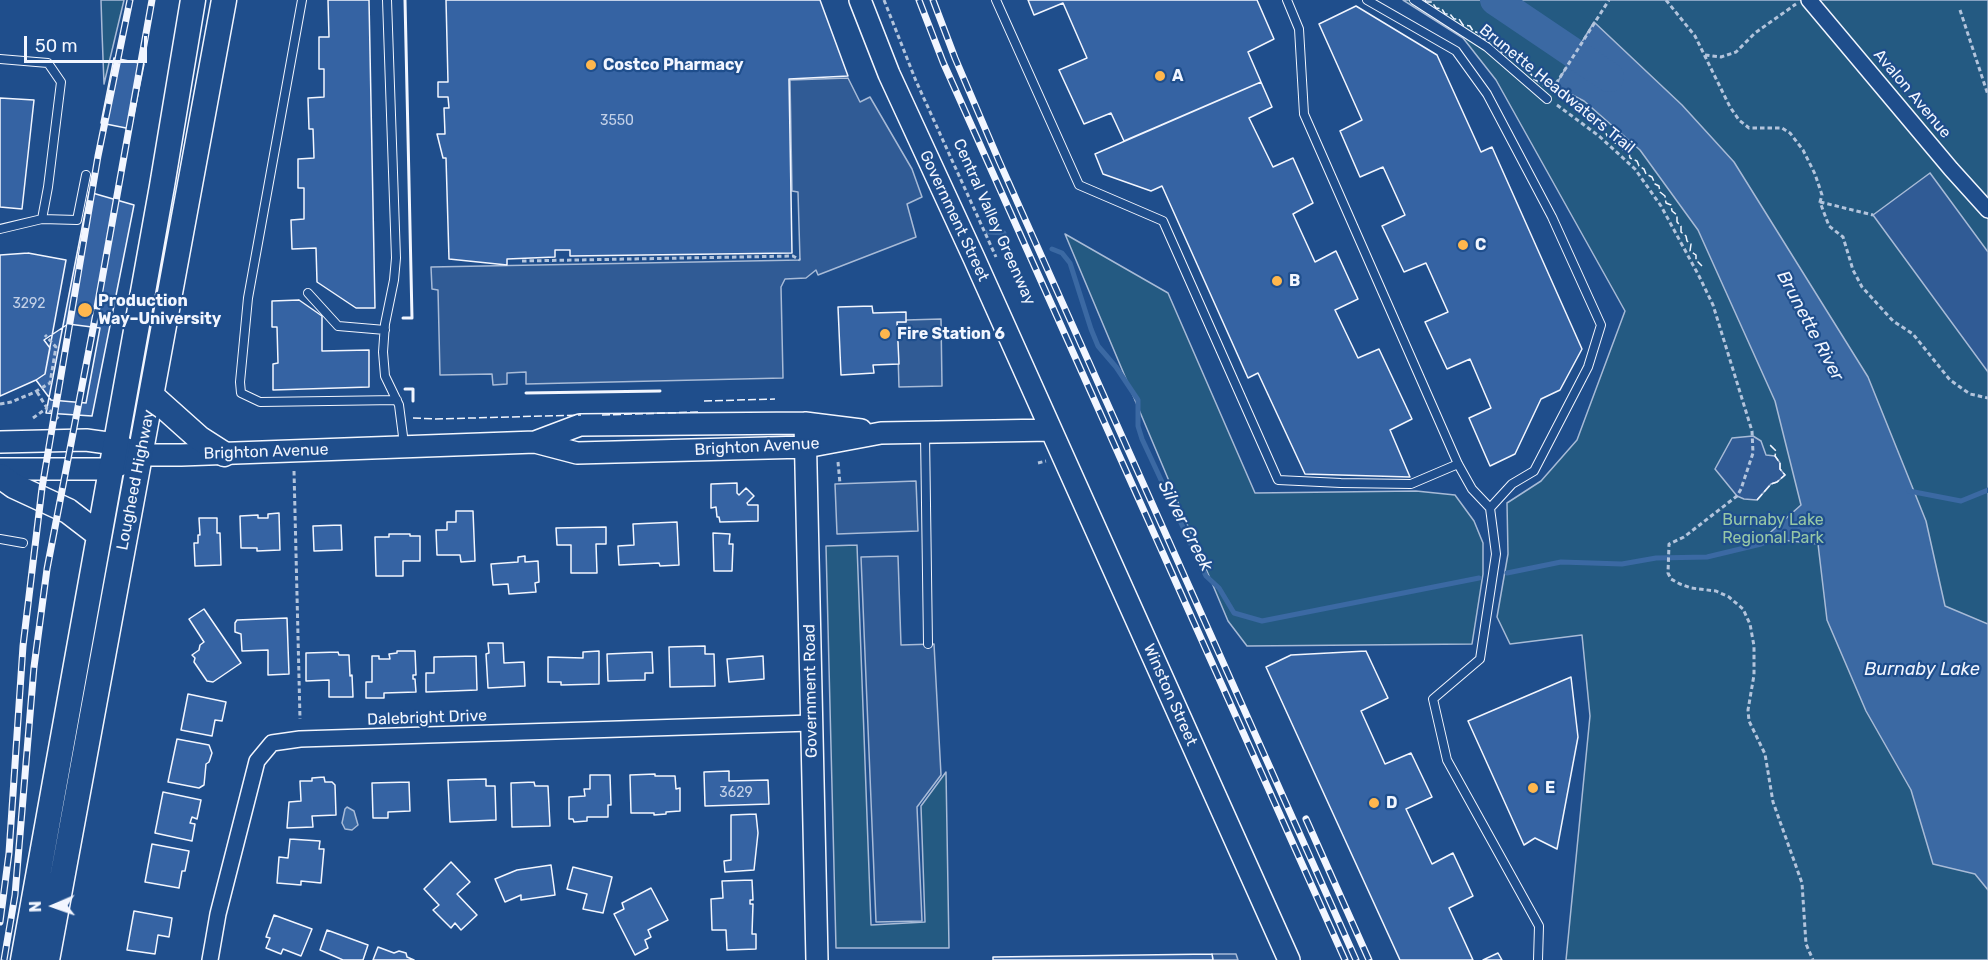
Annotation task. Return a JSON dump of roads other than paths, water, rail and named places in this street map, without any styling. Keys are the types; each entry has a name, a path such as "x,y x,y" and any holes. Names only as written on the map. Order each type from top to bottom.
{"main road":[{"name":"Lougheed Highway","path":"23,960 193,0"},
{"name":"Lougheed Highway","path":"47,960 224,0"},
{"path":"152,396 199,438 224,454"},
{"path":"0,476 14,486 68,511 98,534"}],"street":[{"name":"Government Street","path":"860,0 889,74 1051,430"},
{"name":"Avalon Avenue","path":"1809,0 1951,170 1988,210"},
{"name":"Brighton Avenue","path":"535,442 580,425 805,423 881,433 1051,430"},
{"name":"Government Road","path":"805,423 817,960"},
{"name":"Winston Street","path":"1051,430 1289,960"},
{"name":"Brighton Avenue","path":"0,442 86,440 115,444 141,454 224,454 535,442 577,453 806,447 881,433"},
{"name":"Brighton Avenue","path":"110,469 141,454"},
{"path":"0,469 110,469"},
{"name":"Dalebright Drive","path":"210,960 218,914 257,760 272,743 300,739 811,723"}],"lane":[{"path":"302,0 248,297 241,393 260,402 397,400"},
{"path":"387,0 396,258 383,352 385,376 397,400 405,446"},
{"path":"996,0 1079,185 1163,221 1278,480 1411,484 1458,464"},
{"path":"1287,0 1299,29 1304,114 1458,464 1472,489 1490,507 1496,554 1480,659 1433,699 1447,760 1539,926 1538,960"},
{"path":"1367,0 1456,51 1487,94 1552,217 1601,325 1588,367 1534,471 1512,484 1490,507"},
{"name":"Brunette Headwaters Trail","path":"1414,0 1487,47 1547,99"},
{"path":"0,58 48,63 61,82 42,219"},
{"path":"0,229 42,219 77,220 86,175"},
{"path":"308,293 338,326 385,330"},
{"path":"925,433 928,644"},
{"path":"0,539 23,543"}],"water":[{"name":"Burnaby Lake","path":"1594,22 1682,105 1734,162 1868,377 1926,521 1945,606 1988,624 1988,890 1975,874 1933,864 1911,790 1866,711 1827,620 1818,544 1764,538 1801,505 1775,401 1698,230 1640,150 1584,101 1555,86"},
{"path":"347,807 354,811 358,825 352,830 345,829 342,823"}],"waterway":[{"name":"Brunette River","path":"1495,0 1609,77"},
{"name":"Silver Creek","path":"988,232 1004,233"},
{"name":"Silver Creek","path":"1052,249 1062,253 1070,263 1098,346 1116,367 1138,400 1138,426 1142,439 1206,576 1219,588 1234,613 1262,621 1479,578"},
{"path":"1909,491 1961,501 1988,490"},
{"name":"Silver Creek","path":"1507,573 1561,562 1622,564 1656,558 1707,557 1761,544 1779,537"}],"railway":[{"path":"0,922 9,853 23,646 42,488 98,156 130,0"},
{"path":"4,960 15,895 34,667 47,569 152,0"},
{"path":"919,0 943,62 1345,960"},
{"path":"933,0 999,161 1356,960"},
{"path":"1306,819 1369,960"}],"place":[{"name":"Costco Pharmacy","path":"591,65"},
{"name":"A","path":"1160,76"},
{"name":"C","path":"1463,245"},
{"name":"B","path":"1277,281"},
{"name":"Production Way–University","path":"85,310"},
{"name":"Fire Station 6","path":"885,334"},
{"name":"E","path":"1533,788"},
{"name":"D","path":"1374,803"}],"park label":[{"name":"Burnaby Lake Regional Park","path":"1773,529"}]}
